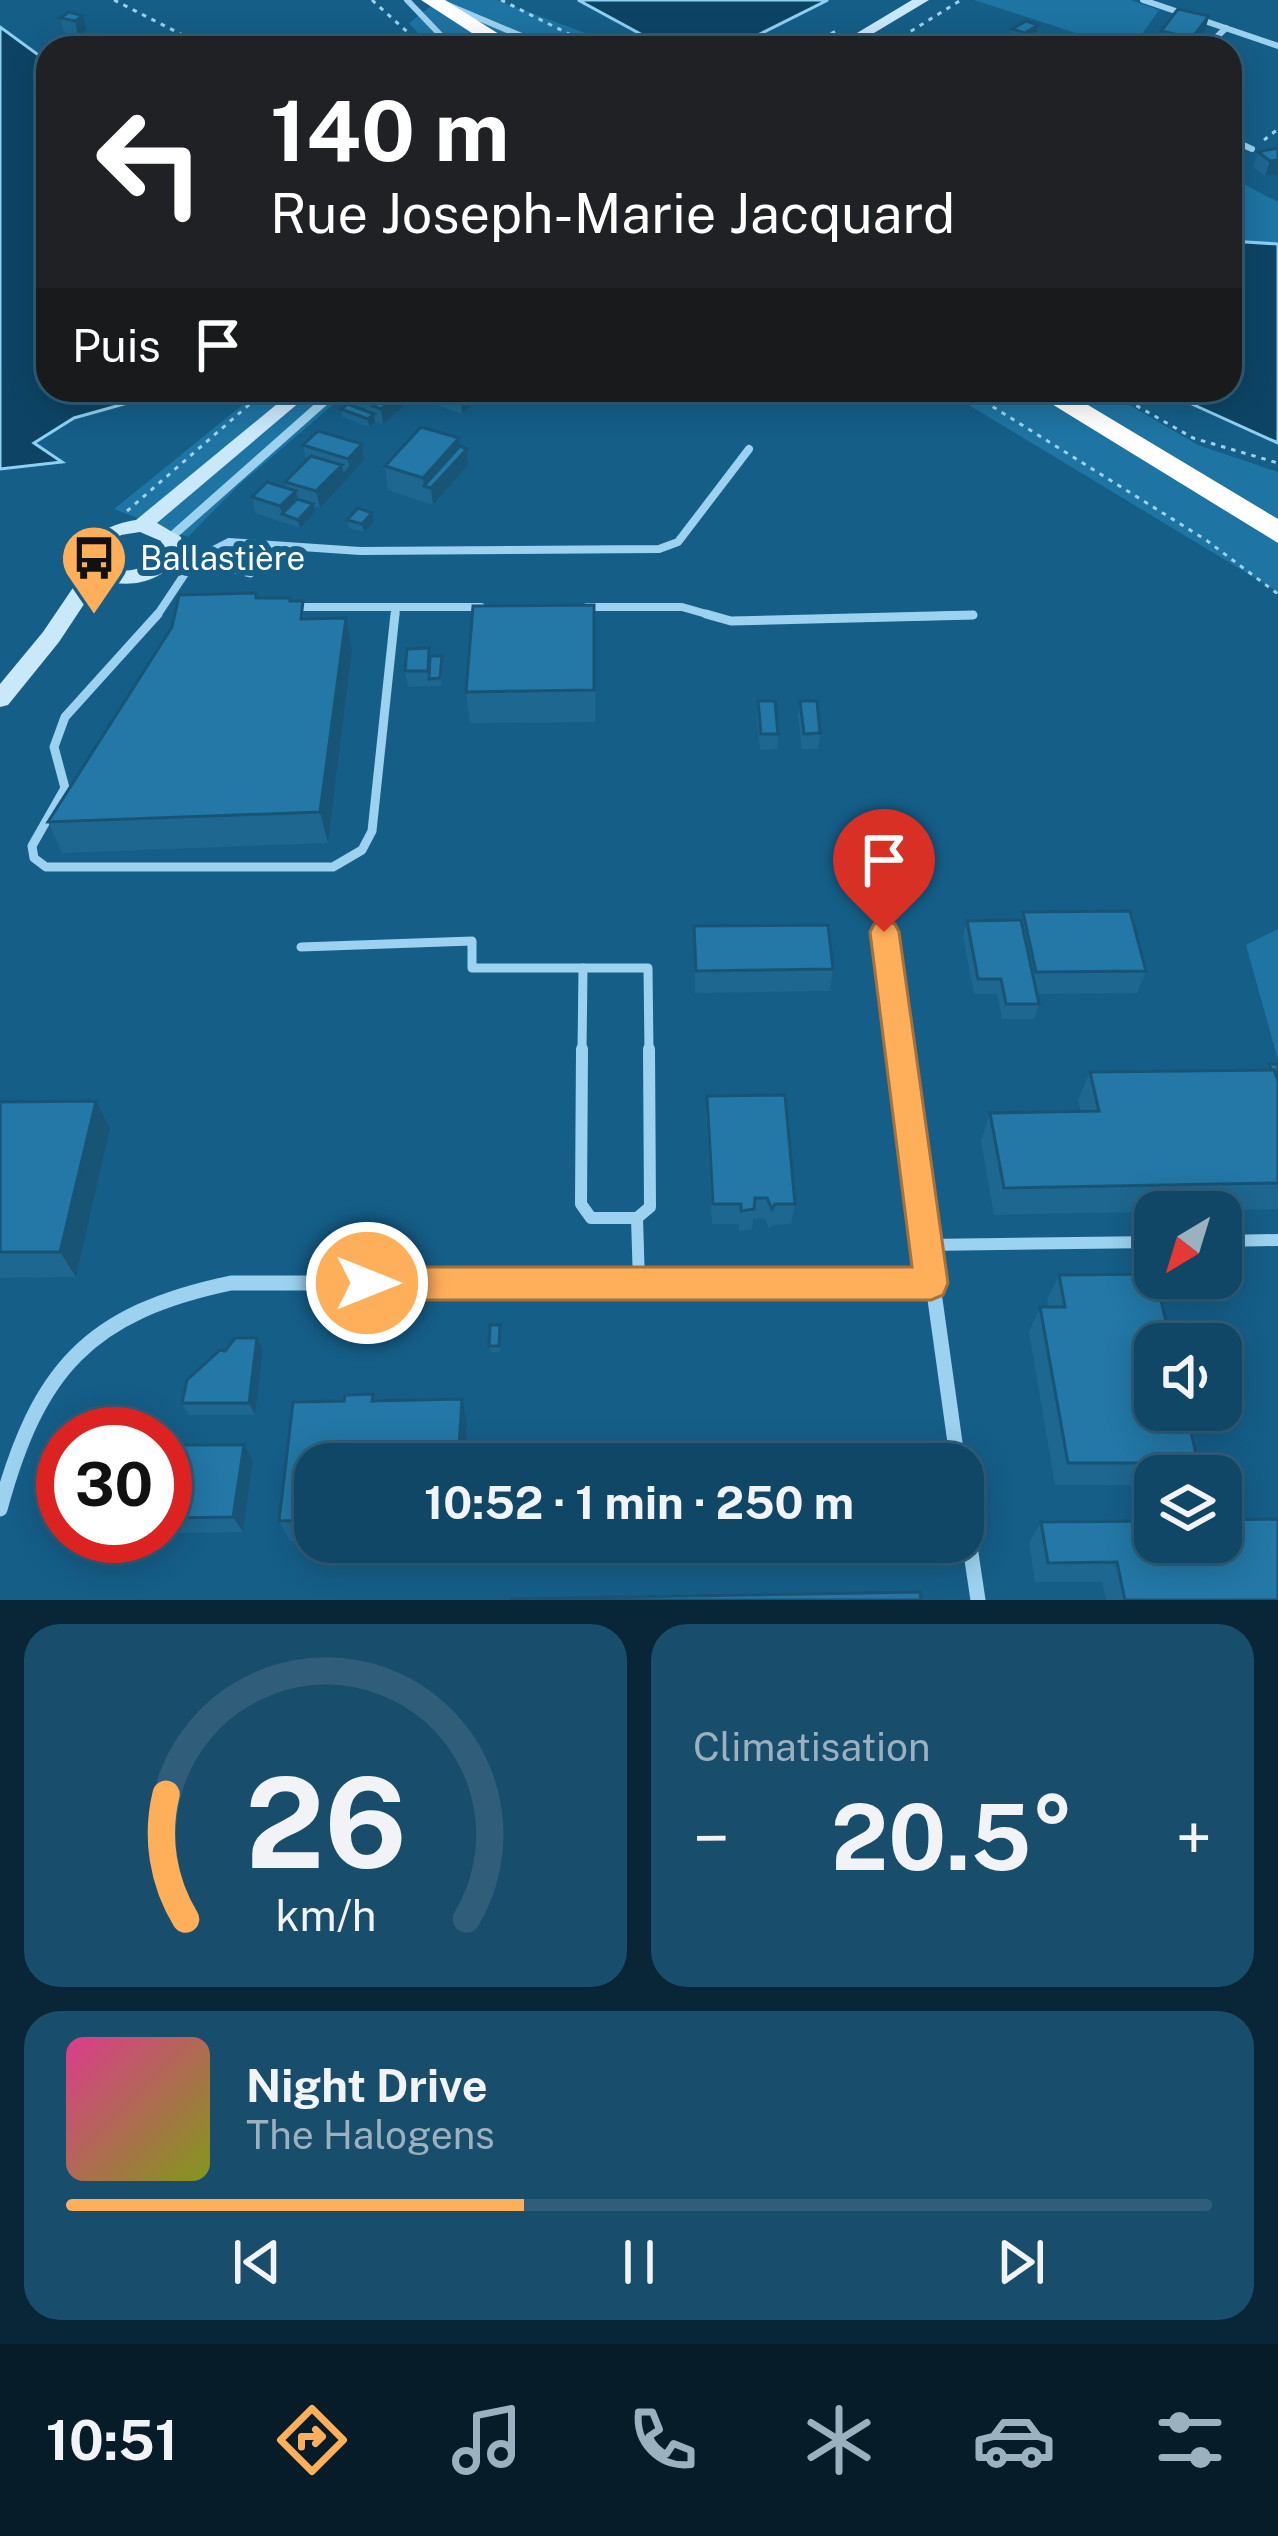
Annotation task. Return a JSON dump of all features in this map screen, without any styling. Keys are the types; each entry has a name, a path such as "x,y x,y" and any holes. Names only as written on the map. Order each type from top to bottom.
{"highway":[{"path":"408,0 467,36"},
{"path":"434,0 491,36"},
{"path":"1063,402 1278,533"},
{"path":"1096,402 1278,512"}],"main road":[{"path":"860,36 922,0"},
{"path":"51,637 119,578 158,569 162,539 246,439 291,402"},
{"path":"119,578 96,570 91,562 95,544 162,539"},
{"path":"0,699 51,637 96,570"}],"street":[{"path":"250,573 162,539 323,402"},
{"path":"884,932 955,1443"},
{"path":"0,1509 27,1423 62,1367 117,1319 162,1298 231,1283 931,1283"},
{"path":"971,1563 977,1600"}],"lane":[{"path":"408,0 442,36"},
{"path":"434,0 521,36"},
{"path":"1143,0 1278,46"},
{"path":"1218,36 1226,28"},
{"path":"1242,144 1252,149"},
{"path":"396,607 372,831 362,850 349,860 333,867 46,867 34,858 32,846 65,788 54,746 65,716 171,600 162,539 213,547 230,542 360,551 659,549 678,542 749,449"},
{"path":"281,607 491,607"},
{"path":"562,607 682,607 731,621 973,615"},
{"path":"301,947 472,941 472,968 583,968 648,968 650,1207 637,1218 591,1218 580,1204 583,968"},
{"path":"637,1218 639,1283"},
{"path":"1242,1241 1278,1240"},
{"path":"926,1245 1134,1242"}],"path":[{"path":"114,0 184,36"},
{"path":"371,0 412,36"},
{"path":"501,0 573,36"},
{"path":"902,36 961,0"},
{"path":"162,539 124,513 252,402"},
{"path":"985,402 1206,540 1278,594"},
{"path":"1130,402 1193,438 1278,463"}],"shaded area":[{"path":"439,0 497,0 593,36 420,36 409,23"},
{"path":"578,0 828,0 756,36 644,36"},
{"path":"974,0 1131,0 1159,10 1141,36 1085,36"},
{"path":"0,27 36,53 36,402 131,402 74,418 34,443 62,462 0,469"},
{"path":"1242,183 1278,202 1278,244 1242,242"},
{"path":"1242,242 1278,244 1278,443 1187,402 1242,402"},
{"path":"246,402 336,402 239,485 188,537 114,509"},
{"path":"964,402 1125,402 1198,445 1278,472 1278,592"},
{"path":"1278,929 1278,1060 1246,945"}],"building":[{"path":"1178,9 1209,16 1194,36 1161,31"},
{"path":"69,12 83,16 75,21 60,18"},
{"path":"1026,21 1038,25 1025,33 1012,29"},
{"path":"1278,148 1278,160 1270,161 1258,152"},
{"path":"348,404 374,414 368,419 341,409"},
{"path":"421,427 459,438 423,478 385,466"},
{"path":"318,431 362,444 348,459 303,445"},
{"path":"460,446 467,449 431,488 424,486"},
{"path":"311,456 342,465 316,491 285,482"},
{"path":"267,482 296,491 280,506 252,497"},
{"path":"297,499 313,504 298,520 282,514"},
{"path":"358,508 372,513 362,524 347,520"},
{"path":"256,593 256,598 303,601 301,619 346,618 320,812 48,822 172,627 179,595"},
{"path":"594,605 594,690 466,692 473,606"},
{"path":"429,648 428,671 405,671 407,649"},
{"path":"430,656 442,656 440,678 429,679"},
{"path":"758,701 775,701 778,734 761,734"},
{"path":"800,701 817,701 820,733 804,734"},
{"path":"1130,911 1146,971 1036,972 1023,912"},
{"path":"1021,920 1039,1004 1006,1004 1001,979 978,979 967,921"},
{"path":"828,925 833,969 696,971 694,926"},
{"path":"1274,1070 1278,1081 1278,1183 1004,1188 990,1113 1099,1111 1090,1072"},
{"path":"785,1095 795,1204 775,1204 772,1209 767,1198 755,1198 754,1209 741,1211 741,1204 713,1204 707,1096"},
{"path":"96,1101 60,1252 0,1252 0,1102"},
{"path":"1134,1274 1134,1299 1161,1299 1166,1323 1134,1323 1134,1431 1191,1431 1196,1455 1134,1455 1134,1463 1068,1463 1040,1307 1065,1307 1059,1275"},
{"path":"490,1325 500,1325 499,1346 489,1346"},
{"path":"235,1338 257,1338 249,1403 182,1403 187,1380"},
{"path":"373,1394 372,1401 462,1399 459,1443 294,1443 294,1521 279,1521 293,1402 344,1401 345,1395"},
{"path":"192,1445 244,1445 233,1517 192,1518"},
{"path":"1278,1519 1278,1600 1125,1600 1117,1562 1048,1563 1041,1522 1134,1521 1134,1563 1242,1563 1242,1520"},
{"path":"920,1592 921,1600 511,1600 511,1599"}],"place":[{"name":"Ballastière","path":"94,617"}],"route":[{"path":"367,1283 931,1283 884,932"}]}
